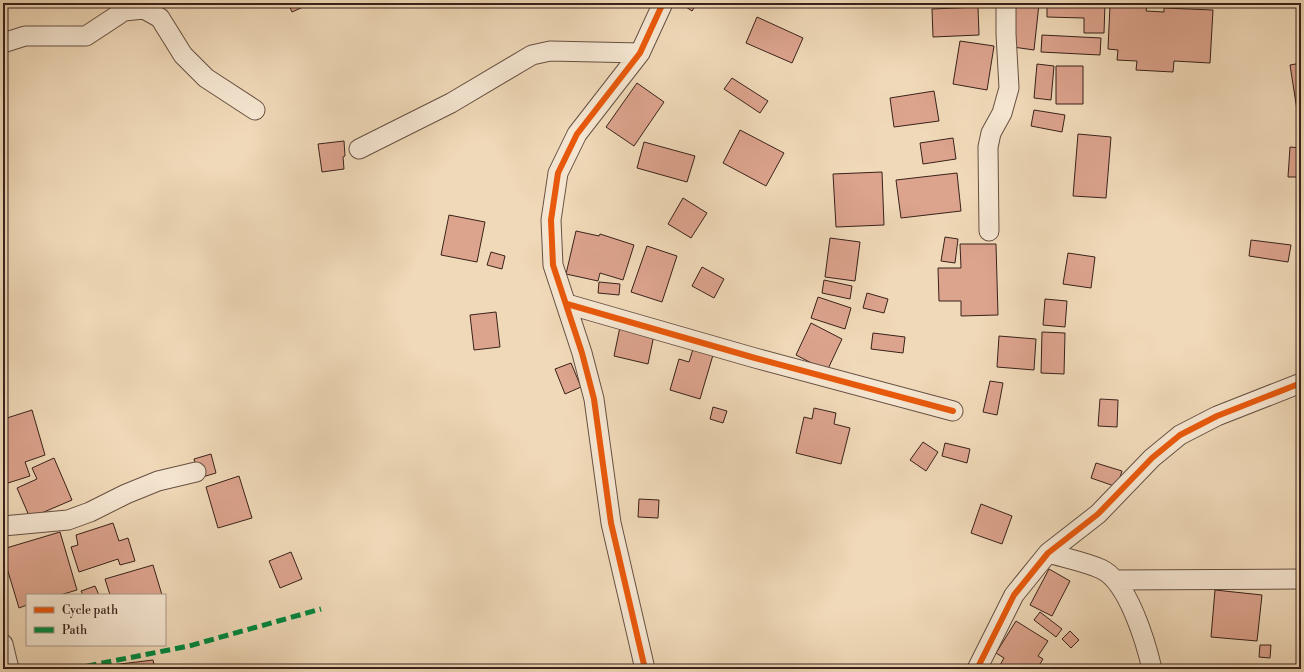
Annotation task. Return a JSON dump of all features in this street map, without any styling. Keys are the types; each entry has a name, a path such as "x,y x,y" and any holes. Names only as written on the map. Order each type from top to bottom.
{"street":[{"path":"645,669 611,523 594,399 567,304 553,265 551,220 558,173 576,134 640,53 663,3"},
{"path":"989,231 988,147 991,133 1002,113 1009,88 1006,3"},
{"path":"3,42 25,36 86,36 124,11 144,9 160,18 184,55 206,78 255,110"},
{"path":"359,149 451,103 532,56 550,51 640,53"},
{"path":"567,304 755,358 953,411"},
{"path":"980,668 1014,595 1048,553 1098,514 1152,458 1180,435 1216,416 1301,383"},
{"path":"3,526 68,520 90,512 126,494 158,481 196,472"},
{"path":"1048,553 1102,569 1115,580 1131,606 1145,642 1152,669"},
{"path":"1115,580 1301,579"},
{"path":"3,644 9,669"}],"building":[{"path":"288,3 312,3 292,12"},
{"path":"680,3 697,3 692,11"},
{"path":"1008,3 1039,4 1034,50 1013,47"},
{"path":"1047,3 1105,3 1104,33 1084,33 1084,18 1047,17"},
{"path":"1110,5 1147,7 1146,11 1164,12 1164,8 1213,10 1210,63 1174,61 1173,72 1136,70 1137,61 1117,60 1118,50 1108,49"},
{"path":"978,7 979,35 933,37 932,9"},
{"path":"757,17 803,38 792,63 746,43"},
{"path":"1042,35 1101,38 1100,55 1041,52"},
{"path":"960,41 994,46 987,90 953,84"},
{"path":"1301,63 1301,110 1297,110 1290,65"},
{"path":"1037,64 1054,66 1051,100 1034,98"},
{"path":"1056,66 1083,66 1083,104 1056,104"},
{"path":"732,78 768,101 760,113 724,89"},
{"path":"637,83 664,102 634,146 606,127"},
{"path":"934,91 939,121 894,127 890,98"},
{"path":"1034,110 1065,115 1062,132 1031,126"},
{"path":"740,130 784,153 766,186 723,163"},
{"path":"1078,134 1111,137 1106,198 1073,196"},
{"path":"953,138 956,159 923,164 920,143"},
{"path":"344,141 344,169 322,172 318,144"},
{"path":"644,142 695,156 687,182 637,168"},
{"path":"1290,147 1301,148 1301,177 1288,177"},
{"path":"882,172 884,225 836,227 833,174"},
{"path":"957,173 961,211 901,218 896,180"},
{"path":"683,198 707,213 691,238 668,224"},
{"path":"449,215 485,222 477,262 441,255"},
{"path":"576,231 599,236 600,234 634,245 623,280 600,273 598,281 566,274"},
{"path":"945,237 958,239 955,263 941,261"},
{"path":"830,238 860,242 855,281 825,277"},
{"path":"1251,240 1291,245 1288,262 1249,256"},
{"path":"960,244 996,244 998,315 961,316 961,301 939,301 938,268 961,268"},
{"path":"647,246 677,256 662,302 631,292"},
{"path":"491,252 505,256 502,269 487,265"},
{"path":"1068,253 1095,257 1091,288 1063,284"},
{"path":"702,267 724,279 714,298 692,286"},
{"path":"824,280 852,286 850,299 822,293"},
{"path":"599,282 620,284 619,295 598,293"},
{"path":"867,293 888,299 884,313 863,308"},
{"path":"818,297 851,308 845,329 811,318"},
{"path":"1045,299 1067,301 1065,327 1043,325"},
{"path":"496,312 500,347 474,350 470,315"},
{"path":"621,322 655,330 648,364 614,356"},
{"path":"811,323 842,339 827,371 796,355"},
{"path":"1042,332 1065,333 1064,374 1041,373"},
{"path":"873,333 905,337 903,353 871,349"},
{"path":"999,336 1036,339 1034,370 997,367"},
{"path":"693,349 713,355 700,399 670,390 679,359 689,362"},
{"path":"571,363 581,387 565,394 555,369"},
{"path":"990,381 1003,383 997,415 983,412"},
{"path":"1100,399 1118,400 1117,427 1098,426"},
{"path":"713,407 727,411 723,423 710,419"},
{"path":"814,408 836,413 834,424 850,428 841,464 796,453 804,417 812,419"},
{"path":"32,410 45,455 25,462 30,476 8,483 3,468 3,421 8,419 7,418"},
{"path":"923,442 938,452 926,471 910,460"},
{"path":"945,443 970,449 967,463 942,456"},
{"path":"211,454 216,473 199,478 194,459"},
{"path":"54,458 72,500 30,518 17,488 37,479 32,468"},
{"path":"1096,463 1122,471 1117,487 1091,478"},
{"path":"239,476 252,518 218,528 206,487"},
{"path":"639,499 659,500 658,518 638,517"},
{"path":"981,504 1012,516 1002,544 971,533"},
{"path":"113,523 119,541 128,538 135,561 120,565 118,559 79,572 71,547 78,545 76,535"},
{"path":"60,532 77,590 63,594 26,594 26,605 19,608 3,555 3,549"},
{"path":"291,552 302,579 280,588 269,561"},
{"path":"153,565 162,594 110,594 105,579"},
{"path":"1049,569 1070,581 1052,616 1030,605"},
{"path":"95,586 99,594 82,594 81,591"},
{"path":"1215,590 1262,595 1257,641 1211,637"},
{"path":"1040,612 1062,629 1056,637 1034,620"},
{"path":"1016,621 1048,641 1038,656 1043,659 1037,669 1002,669 999,667 1004,658 996,653"},
{"path":"1070,631 1079,640 1071,648 1062,639"},
{"path":"1260,645 1271,645 1270,658 1259,657"},
{"path":"153,660 155,669 113,669 112,665"}],"marked path":[{"path":"72,669 189,646 321,609"}],"cycle path":[{"path":"645,669 611,523 594,399 582,353 553,265 551,220 558,173 577,134 640,53 663,3"},
{"path":"567,304 755,358 953,411"},
{"path":"977,669 1014,595 1048,553 1098,514 1152,458 1180,435 1217,416 1301,383"}]}
